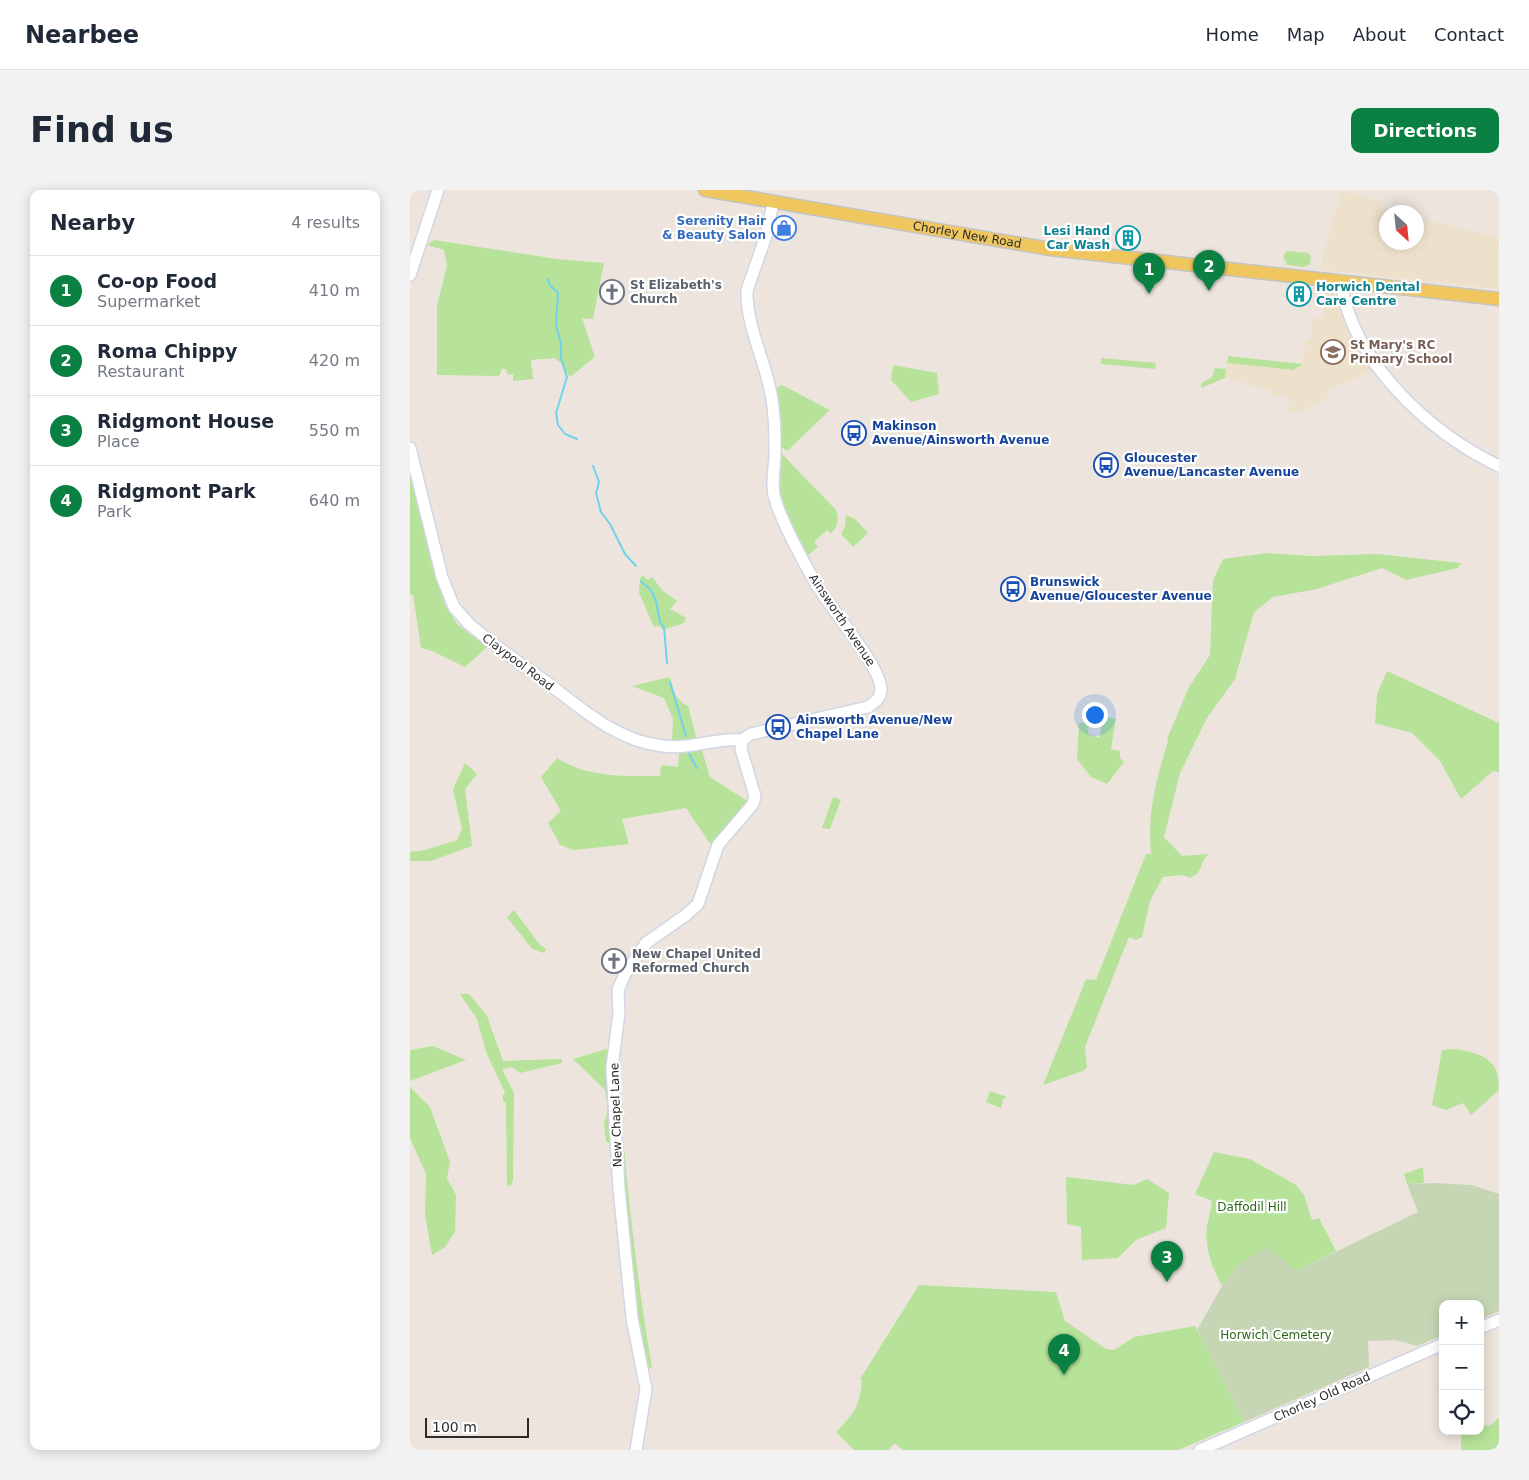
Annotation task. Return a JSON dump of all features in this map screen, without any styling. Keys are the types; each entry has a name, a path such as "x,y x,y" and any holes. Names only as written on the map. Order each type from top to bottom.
{"main road":[{"name":"Chorley New Road","path":"705,190 1050,249 1499,299"}],"street":[{"path":"410,275 438,190"},
{"name":"Ainsworth Avenue","path":"742,740 751,734 868,707 880,695 881,688 877,672 831,609 805,563 774,498 775,441 770,392 763,358 750,323 747,299 747,290 766,236 773,203"},
{"path":"1340,282 1347,308 1358,333 1376,363 1397,390 1418,412 1454,441 1499,466"},
{"name":"Claypool Road","path":"410,448 442,577 454,606 469,624 603,724 630,738 674,748 725,740 742,740"},
{"name":"New Chapel Lane","path":"636,1450 646,1389 632,1318 619,1189 612,1068 619,1013 618,990 625,974 646,943 686,915 698,904 718,845 753,804 754,796 741,749 742,740"},
{"path":"1484,1326 1499,1320"},
{"name":"Chorley Old Road","path":"1200,1450 1441,1345"}],"shaded area":[{"path":"1341,191 1383,202 1382,205 1379,205 1379,250 1424,250 1424,219 1499,238 1497,289 1322,270 1320,268"},
{"name":"St Mary's RC Primary School","path":"1326,289 1332,289 1353,340 1372,371 1327,391 1329,397 1301,411 1288,411 1290,398 1272,395 1272,391 1225,378 1227,363 1293,370 1302,364 1306,340 1311,340 1313,318 1322,319"}],"green space":[{"path":"434,240 557,259 604,263 593,319 582,318 595,357 570,377 561,363 554,358 531,360 533,379 513,381 513,374 508,375 506,369 502,369 499,376 437,375 437,306 447,266 444,250 427,245"},
{"path":"1287,251 1308,253 1311,257 1310,264 1304,267 1287,265 1283,256"},
{"path":"1228,356 1303,364 1293,370 1227,363"},
{"path":"1101,358 1156,363 1155,369 1101,364"},
{"path":"893,365 937,373 939,394 911,402 891,380"},
{"path":"1215,368 1226,369 1225,378 1201,388 1202,383 1212,377"},
{"path":"782,385 830,410 787,451 775,441 774,389"},
{"path":"781,453 836,510 838,517 831,534 827,530 814,542 818,547 806,557 780,499"},
{"path":"410,474 445,605 457,624 487,647 465,667 432,651 421,648 413,595 410,595"},
{"path":"846,515 855,519 868,533 853,547 841,534 845,526"},
{"path":"1268,553 1312,556 1377,554 1461,563 1458,568 1406,580 1382,568 1317,589 1273,597 1254,612 1235,679 1207,718 1180,773 1164,837 1182,856 1209,854 1197,873 1190,878 1183,875 1163,877 1150,901 1142,937 1136,940 1129,937 1085,1047 1087,1067 1083,1071 1043,1085 1086,979 1096,980 1146,854 1151,854 1151,811 1156,783 1168,742 1167,739 1189,687 1210,655 1213,580 1223,559"},
{"path":"643,575 648,580 652,577 663,591 677,601 670,609 686,618 684,623 663,630 659,626 654,627 639,593 640,578"},
{"path":"1387,671 1499,723 1499,772 1493,771 1461,799 1440,761 1412,733 1375,723 1377,694"},
{"path":"670,677 680,701 688,706 697,740 672,742 673,719 664,698 632,686"},
{"path":"1102,716 1116,719 1111,749 1120,751 1120,758 1124,762 1107,784 1091,777 1077,759 1079,723 1089,722 1088,734 1100,738"},
{"path":"702,750 710,777 749,802 711,845 686,808 622,819 629,844 574,850 560,845 548,823 561,811 541,777 557,758 569,765 594,772 620,776 660,776 661,765 678,767 679,752"},
{"path":"465,763 477,774 465,789 472,846 431,861 410,861 410,852 425,850 457,840 462,829 453,790"},
{"path":"833,797 841,800 830,829 822,828"},
{"path":"514,910 540,945 546,949 544,953 532,949 507,917"},
{"path":"460,994 469,994 487,1016 503,1061 562,1059 562,1063 520,1073 512,1067 502,1069 514,1093 513,1179 511,1186 507,1185 506,1103 503,1101 505,1093 486,1052 477,1019"},
{"path":"433,1046 466,1060 410,1081 410,1050"},
{"path":"613,1047 614,1143 606,1142 604,1123 608,1109 605,1090 573,1059"},
{"path":"1457,1049 1483,1056 1493,1065 1498,1080 1499,1090 1471,1115 1463,1103 1446,1110 1432,1105 1442,1050"},
{"path":"410,1084 411,1088 430,1107 450,1162 447,1178 456,1195 455,1232 445,1247 432,1255 425,1215 426,1174 410,1138"},
{"path":"990,1091 1007,1097 1003,1099 1001,1108 986,1102"},
{"path":"617,1093 619,1093 637,1265 652,1367 648,1369 630,1279"},
{"name":"Daffodil Hill","path":"1214,1152 1250,1159 1296,1185 1304,1195 1312,1220 1319,1218 1336,1251 1296,1271 1240,1264 1222,1286 1212,1264 1206,1233 1212,1201 1195,1194"},
{"path":"1423,1167 1424,1183 1407,1184 1404,1174"},
{"path":"1066,1177 1134,1185 1147,1179 1169,1193 1166,1228 1136,1240 1118,1258 1082,1260 1081,1227 1067,1224"},
{"name":"Horwich Cemetery","path":"1407,1184 1472,1185 1499,1194 1499,1311 1484,1317 1484,1300 1439,1300 1439,1337 1417,1346 1395,1340 1368,1341 1369,1367 1244,1422 1197,1330 1222,1286 1240,1264 1267,1246 1296,1271 1418,1212"},
{"path":"919,1285 1056,1292 1065,1321 1106,1349 1114,1350 1134,1337 1195,1326 1244,1422 1178,1450 903,1450 895,1443 888,1450 854,1450 836,1432 855,1410 862,1381 860,1379"},
{"path":"1499,1418 1499,1450 1461,1450 1461,1435 1484,1435 1484,1425 1489,1426"}],"waterway":[{"path":"548,279 549,284 558,293 556,326 561,343 561,358 567,377 556,413 558,425 565,434 577,439"},
{"path":"593,466 599,482 596,493 601,512 610,524 625,554 636,566"},
{"path":"641,581 651,590 656,601 660,622 664,627 667,663"},
{"path":"670,682 686,736"},
{"path":"689,754 697,768"}],"place":[{"name":"Serenity Hair & Beauty Salon","path":"784,228"},
{"name":"Lesi Hand Car Wash","path":"1128,238"},
{"name":"Roma Chippy","path":"1209,291"},
{"name":"St Elizabeth's Church","path":"612,292"},
{"name":"Co-op Food","path":"1149,294"},
{"name":"Horwich Dental Care Centre","path":"1299,294"},
{"name":"St Mary's RC Primary School","path":"1333,352"},
{"name":"Makinson Avenue/Ainsworth Avenue","path":"854,433"},
{"name":"Gloucester Avenue/Lancaster Avenue","path":"1106,465"},
{"name":"Brunswick Avenue/Gloucester Avenue","path":"1013,589"},
{"name":"Ainsworth Avenue/New Chapel Lane","path":"778,727"},
{"name":"New Chapel United Reformed Church","path":"614,961"},
{"name":"Ridgmont House","path":"1167,1282"},
{"name":"Ridgmont Park","path":"1064,1375"}]}
